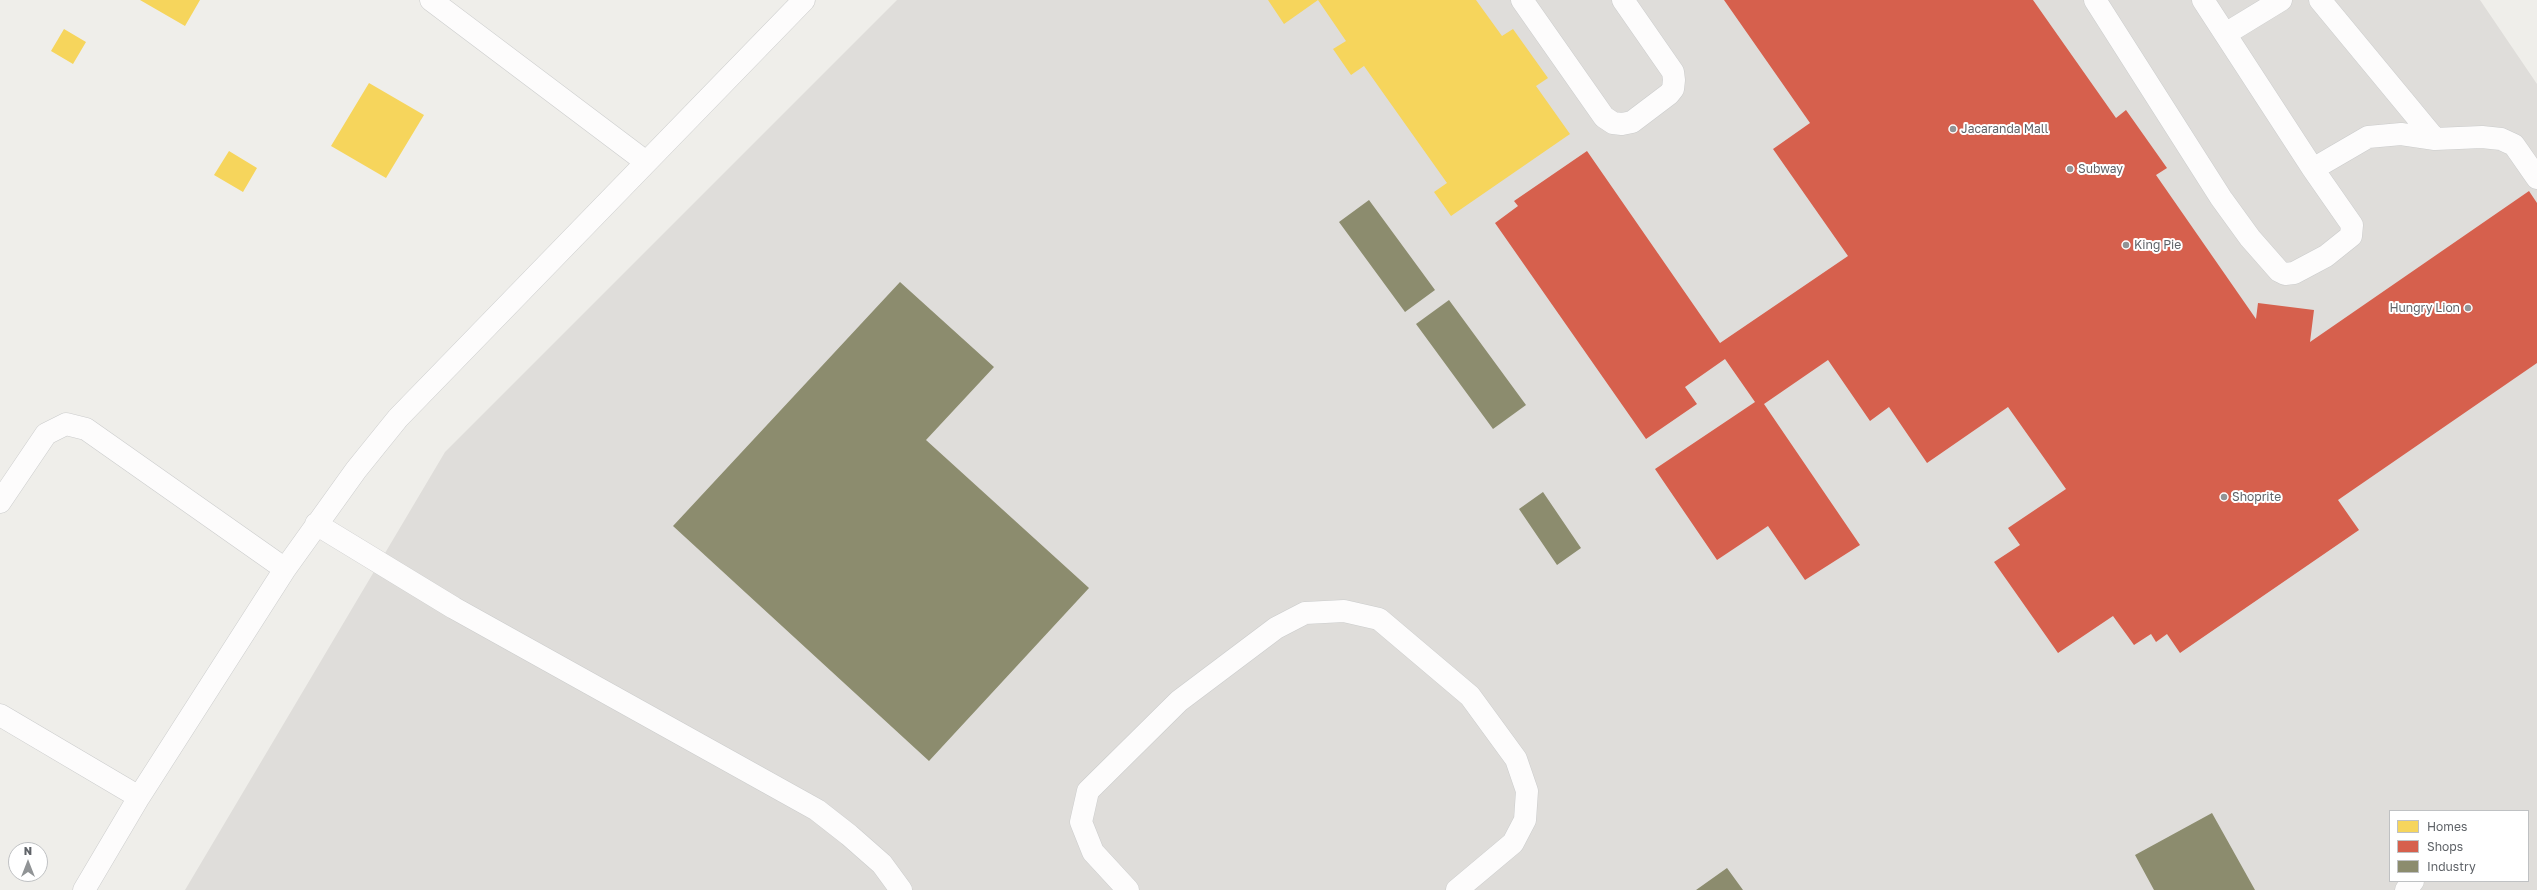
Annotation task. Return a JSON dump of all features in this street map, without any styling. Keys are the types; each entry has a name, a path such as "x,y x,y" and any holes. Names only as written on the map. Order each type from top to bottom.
{"street":[{"path":"431,0 646,162"},
{"path":"84,890 139,797 285,569 316,524 398,418 804,0"},
{"path":"1522,0 1604,117 1613,123 1622,124 1632,122 1668,94 1673,89 1674,80 1673,72 1623,0"},
{"path":"2095,0 2221,198 2250,238 2279,271 2285,274 2294,273 2326,256 2351,236 2353,231 2352,225 2313,169 2227,33 2204,0"},
{"path":"2227,33 2282,0"},
{"path":"2320,0 2435,139"},
{"path":"2313,169 2368,137 2401,134 2435,139 2482,137 2501,139 2514,145 2537,178"},
{"path":"0,502 46,434 66,424 86,429 285,569"},
{"path":"316,524 454,608 817,810 850,835 882,864 901,890"},
{"path":"1128,890 1093,852 1081,822 1088,791 1179,700 1276,628 1305,612 1344,611 1379,619 1470,696 1516,759 1527,791 1525,820 1513,843 1457,890"},
{"path":"0,715 139,797"},
{"path":"2406,890 2412,882"}],"shaded area":[{"path":"897,0 2480,0 2537,84 2537,890 185,890 445,452"}],"building: Homes":[{"path":"140,0 200,0 185,26"},
{"path":"1268,0 1318,0 1284,24"},
{"path":"1318,0 1476,0 1502,36 1513,29 1548,78 1536,86 1570,134 1451,216 1434,192 1447,183 1364,66 1351,75 1333,49 1346,41"},
{"path":"64,29 86,42 73,64 51,51"},
{"path":"369,83 424,115 386,178 331,146"},
{"path":"229,151 257,168 243,192 214,175"}],"building: Shops":[{"path":"1724,0 2033,0 2116,118 2126,110 2167,168 2156,175 2256,319 2258,303 2314,310 2310,342 2529,191 2537,203 2537,363 2338,500 2359,530 2180,653 2167,634 2156,642 2151,634 2134,645 2113,616 2058,653 1994,562 2020,545 2008,528 2066,489 2008,407 1927,463 1889,407 1870,421 1828,360 1764,404 1860,545 1805,580 1768,526 1717,560 1655,469 1755,402 1725,359 1685,387 1697,404 1646,439 1495,223 1518,206 1514,201 1587,151 1720,343 1848,256 1773,149 1810,123"}],"building: Industry":[{"path":"1369,200 1435,290 1405,312 1339,222"},
{"path":"900,282 994,367 926,440 1089,588 929,761 673,526"},
{"path":"1449,300 1526,405 1493,429 1416,324"},
{"path":"1543,492 1581,548 1557,565 1519,509"},
{"path":"2212,813 2255,890 2154,890 2135,855"},
{"path":"1727,868 1743,890 1696,890"}],"place":[{"name":"Jacaranda Mall","path":"1953,129"},
{"name":"Subway","path":"2070,169"},
{"name":"King Pie","path":"2126,245"},
{"name":"Hungry Lion","path":"2468,308"},
{"name":"Shoprite","path":"2224,497"}]}
